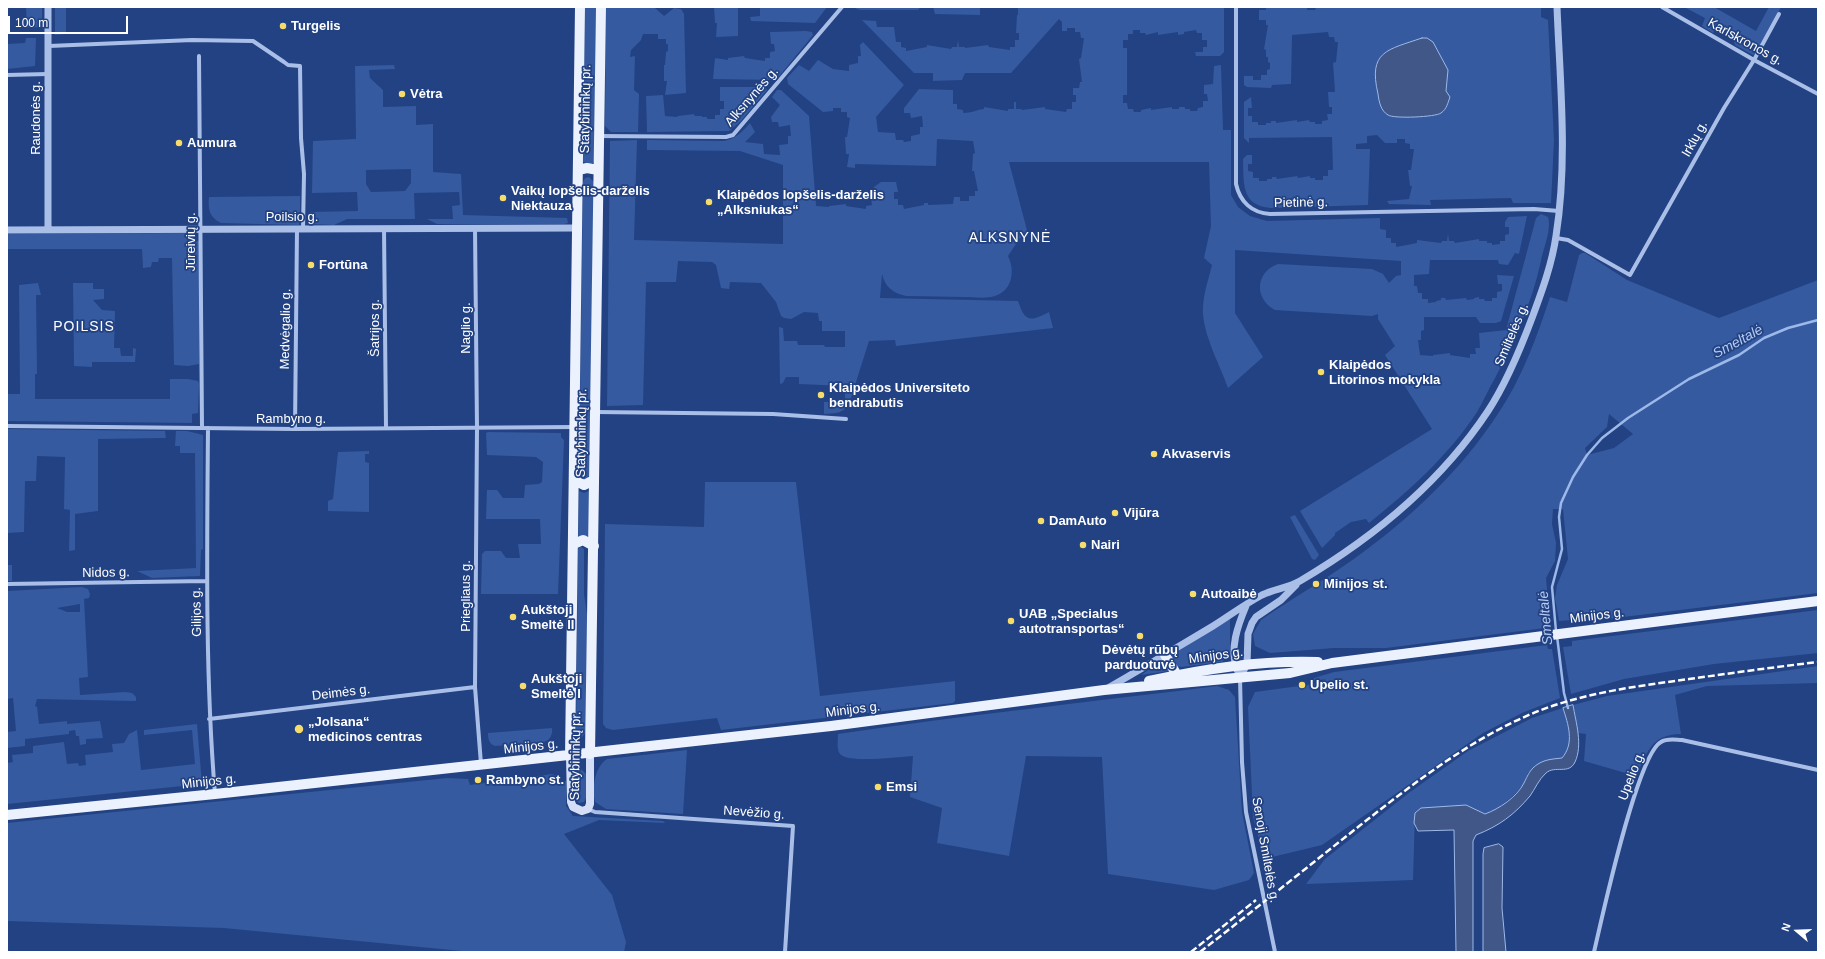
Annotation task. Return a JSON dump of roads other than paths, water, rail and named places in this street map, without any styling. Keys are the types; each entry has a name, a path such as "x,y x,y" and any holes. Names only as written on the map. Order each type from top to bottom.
{"main road":[{"name":"Statybininkų pr.","path":"580,7 570,756 571,802 573,807 582,811 588,809 590,804 601,7"},
{"path":"578,170 587,168 598,170"},
{"path":"574,480 584,485 594,480"},
{"path":"574,544 583,540 594,546"},
{"name":"Minijos g.","path":"7,815 215,794 481,764 590,754 831,726 1104,690 1290,673 1332,663 1818,601"},
{"path":"1165,655 1177,675"},
{"name":"Minijos g.","path":"1104,690 1211,668 1235,665 1287,661 1332,663"}],"street":[{"name":"Raudonės g.","path":"48,7 48,229"},
{"name":"Alksnynės g.","path":"599,136 726,137 733,135 842,7"},
{"name":"Pietinė g.","path":"1236,7 1236,184 1242,199 1252,209 1264,214 1539,209 1560,211"},
{"name":"Smiltelės g.","path":"1297,583 1362,540 1404,507 1441,470 1470,436 1488,410 1516,360 1542,292 1556,238 1560,211 1563,158 1557,7"},
{"name":"Karlskronos g.","path":"1662,7 1754,60 1818,94"},
{"name":"Irklų g.","path":"1556,238 1568,240 1630,275 1724,108 1754,60 1780,14"},
{"name":"Medvėgalio g.","path":"48,46 192,40 253,41 288,65 300,66 301,138 304,174 300,229 296,429"},
{"name":"Jūreivių g.","path":"199,56 202,228 202,428"},
{"path":"7,75 48,74"},
{"name":"Poilsio g.","path":"7,230 202,228 578,228"},
{"name":"Šatrijos g.","path":"384,228 386,428"},
{"name":"Naglio g.","path":"476,228 477,428"},
{"path":"595,412 773,414 846,419"},
{"name":"Rambyno g.","path":"7,426 296,429 574,427"},
{"name":"Gilijos g.","path":"208,428 206,581 209,719 215,794"},
{"name":"Priegliaus g.","path":"477,428 475,686 481,764"},
{"name":"Nidos g.","path":"7,584 206,581"},
{"path":"1104,690 1165,655 1262,595 1297,583"},
{"path":"1240,678 1246,664 1248,634 1252,623 1261,613 1281,600 1297,583"},
{"path":"1240,678 1235,665 1235,634 1246,606"},
{"name":"Senoji Smiltelės g.","path":"1240,678 1242,762 1246,812 1275,952"},
{"name":"Deimės g.","path":"209,719 475,686"},
{"name":"Upelio g.","path":"1594,952 1618,850 1632,801 1653,749 1661,742 1670,739 1682,740 1818,770"},
{"name":"Nevėžio g.","path":"588,809 602,812 793,826 785,952"}],"waterway":[{"name":"Smeltalė","path":"1556,631 1552,587 1562,549 1559,517 1561,503 1573,477 1587,455 1602,438 1628,418 1689,379 1739,355 1764,338 1788,328 1818,320"},
{"name":"Smeltalė","path":"1557,636 1564,693 1568,708"}],"railway":[{"path":"1200,952 1401,794 1468,747 1516,721 1559,704 1614,690 1818,662"},
{"path":"1191,952 1256,900"}],"place":[{"name":"Turgelis","path":"283,26"},
{"name":"Vėtra","path":"402,94"},
{"name":"Aumura","path":"179,143"},
{"name":"Vaikų lopšelis-darželis Niektauza","path":"503,198"},
{"name":"Klaipėdos lopšelis-darželis „Alksniukas“","path":"709,202"},
{"name":"Fortūna","path":"311,265"},
{"name":"Klaipėdos Litorinos mokykla","path":"1321,372"},
{"name":"Klaipėdos Universiteto bendrabutis","path":"821,395"},
{"name":"Akvaservis","path":"1154,454"},
{"name":"Vijūra","path":"1115,513"},
{"name":"DamAuto","path":"1041,521"},
{"name":"Nairi","path":"1083,545"},
{"name":"Minijos st.","path":"1316,584"},
{"name":"Autoaibė","path":"1193,594"},
{"name":"Aukštoji Smeltė II","path":"513,617"},
{"name":"UAB „Specialus autotransportas“","path":"1011,621"},
{"name":"Dėvėtų rūbų parduotuvė","path":"1140,636"},
{"name":"Upelio st.","path":"1302,685"},
{"name":"Aukštoji Smeltė I","path":"523,686"},
{"name":"„Jolsana“ medicinos centras","path":"299,729"},
{"name":"Rambyno st.","path":"478,780"},
{"name":"Emsi","path":"878,787"}],"district":[{"name":"ALKSNYNĖ","path":"1010,238"},
{"name":"POILSIS","path":"84,327"}]}
